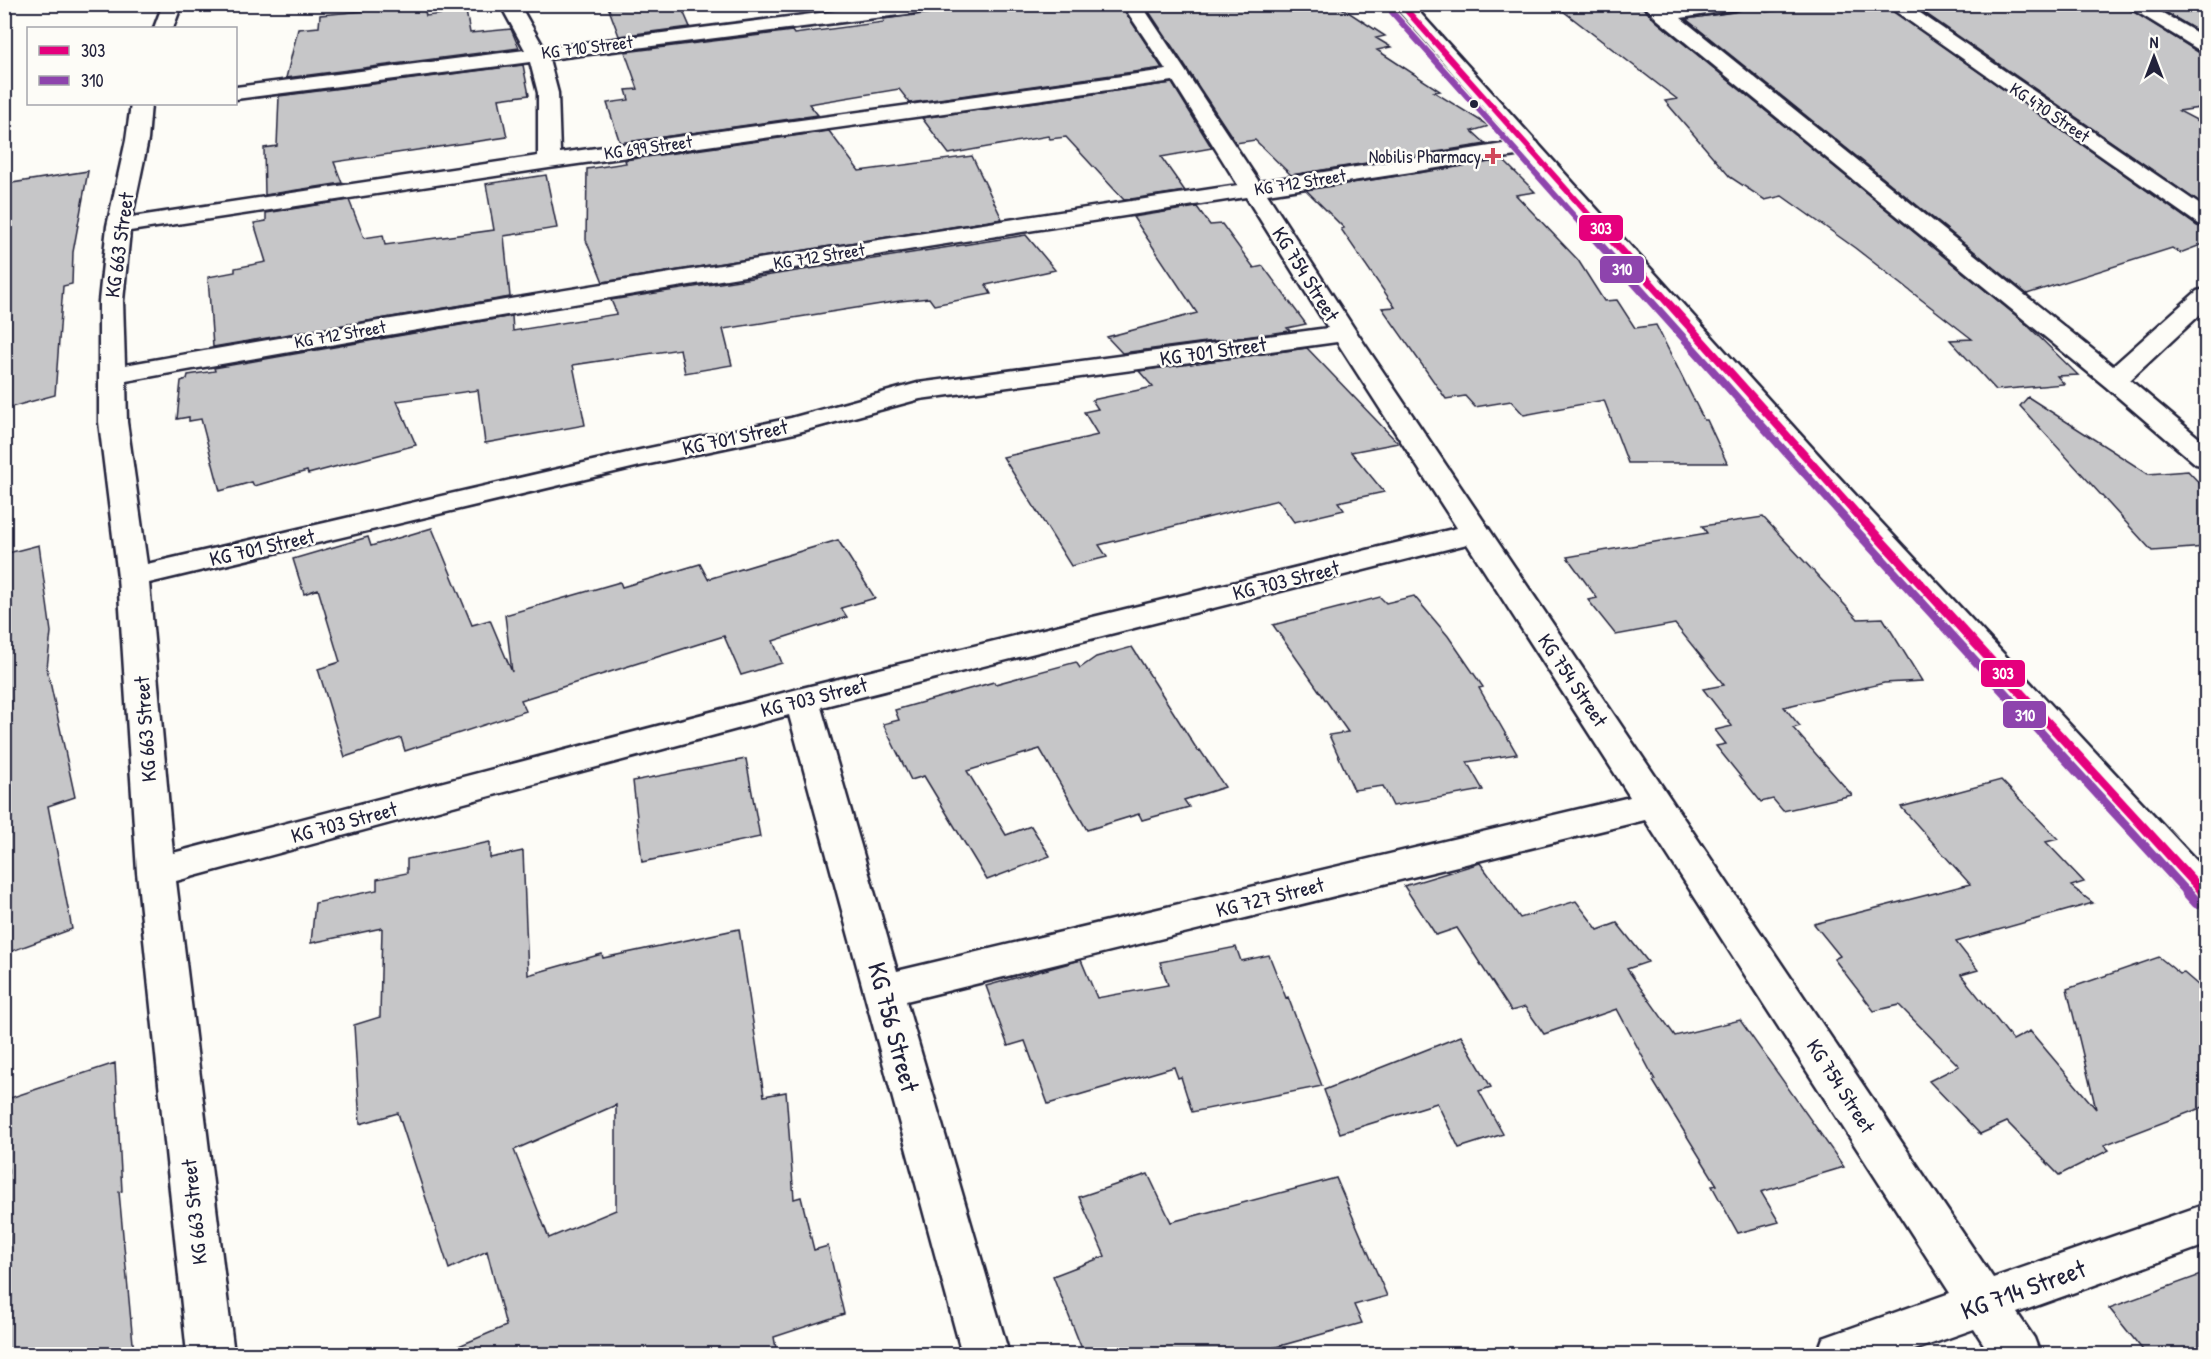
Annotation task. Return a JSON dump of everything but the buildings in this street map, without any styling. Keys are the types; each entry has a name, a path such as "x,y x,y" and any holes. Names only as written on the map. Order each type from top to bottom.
{"street":[{"path":"164,27 173,4"},
{"path":"509,4 537,53 544,73 549,101 549,161"},
{"name":"KG 710 Street","path":"237,93 537,53 939,4"},
{"name":"KG 754 Street","path":"1131,4 1179,74 1475,533 2017,1354"},
{"path":"1401,4 1824,479 2206,895"},
{"path":"1658,10 1733,4"},
{"name":"KG 470 Street","path":"1894,4 2206,219"},
{"path":"2133,4 2206,46"},
{"path":"1658,10 2114,380 2206,458"},
{"name":"KG 699 Street","path":"119,226 549,161 1179,74"},
{"name":"KG 663 Street","path":"143,105 119,226 111,301 113,422 133,577 156,872 210,1354"},
{"name":"KG 712 Street","path":"112,375 432,318 1528,147"},
{"path":"2114,380 2206,296"},
{"name":"KG 701 Street","path":"133,577 640,458 795,425 918,391 1344,333"},
{"name":"KG 703 Street","path":"156,872 802,700 1475,533"},
{"name":"KG 756 Street","path":"802,700 985,1354"},
{"name":"KG 727 Street","path":"884,990 1656,804"},
{"name":"KG 714 Street","path":"1840,1354 2206,1225"}],"transit line":[{"name":"303","path":"1401,4 1825,479 2206,895"},
{"name":"310","path":"1392,12 1816,487 2197,903"}],"place":[{"name":"Nobilis Pharmacy","path":"1493,156"}]}
